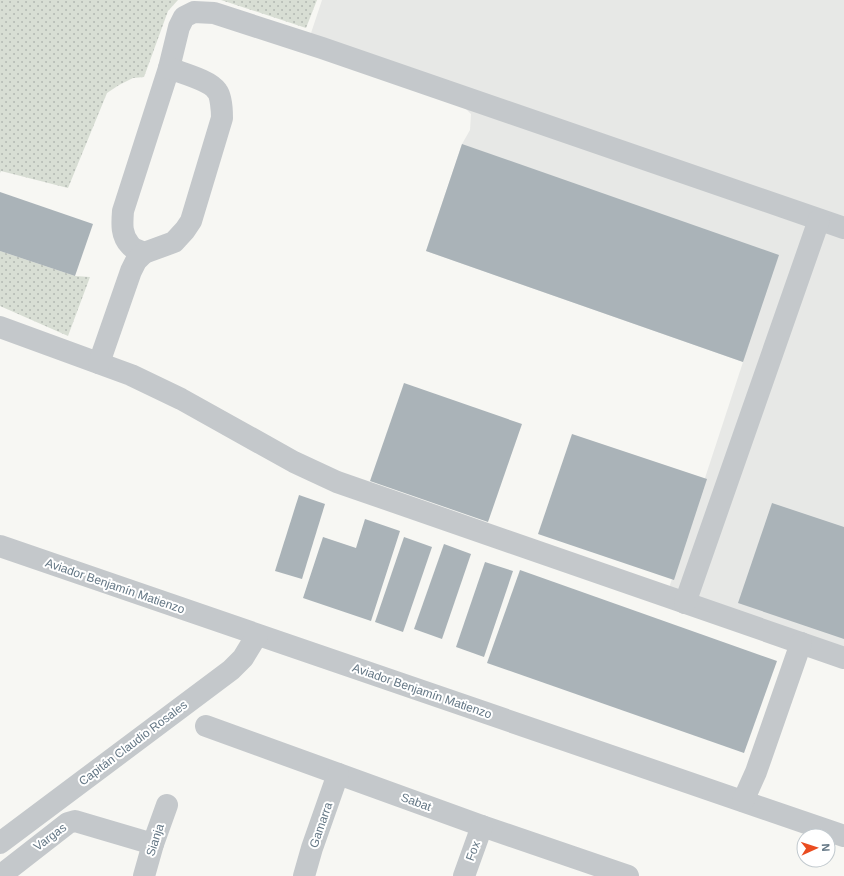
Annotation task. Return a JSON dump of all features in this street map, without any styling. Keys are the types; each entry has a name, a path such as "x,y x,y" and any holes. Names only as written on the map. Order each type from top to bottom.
{"street":[{"path":"144,253 131,246 126,239 122,227 123,211 169,68 179,27 184,17 194,12 214,13 322,48 844,228"},
{"path":"99,363 131,271 136,261 144,253 174,242 191,221 222,118 218,91 206,82 169,68"},
{"path":"685,603 819,220"},
{"path":"0,327 132,375 294,462 337,482 844,658"},
{"name":"Aviador Benjamín Matienzo","path":"0,546 844,836"},
{"name":"Capitán Claudio Rosales","path":"0,843 231,670 243,658 257,635"},
{"path":"742,801 756,772 801,643"},
{"name":"Sabat","path":"206,726 482,826 627,876"},
{"name":"Gamarra","path":"304,876 312,848 338,774"},
{"name":"Sianja","path":"144,876 153,844 167,805"},
{"name":"Vargas","path":"0,876 68,823 75,821 153,844"},
{"name":"Fox","path":"464,876 482,826"}],"shaded area":[{"path":"0,0 178,0 168,11 144,77 133,78 107,93 68,188 1,171 0,173"},
{"path":"221,0 317,0 306,28"},
{"path":"322,0 844,0 844,649 669,588 743,362 426,251 462,144 470,130 471,114 460,103 306,48"},
{"path":"0,251 75,276 90,277 68,336 0,306"}],"building":[{"path":"462,144 779,255 743,362 426,251"},
{"path":"0,192 93,224 75,276 0,251"},
{"path":"404,383 522,424 488,522 370,481"},
{"path":"572,434 707,479 674,580 538,534"},
{"path":"299,495 325,504 302,579 275,571"},
{"path":"772,503 844,527 844,639 738,603"},
{"path":"365,519 400,531 371,621 303,598 323,537 356,548"},
{"path":"404,537 432,547 403,632 375,622"},
{"path":"444,544 471,554 442,639 414,629"},
{"path":"485,562 513,571 484,657 456,647"},
{"path":"520,570 777,661 744,753 487,663"}]}
